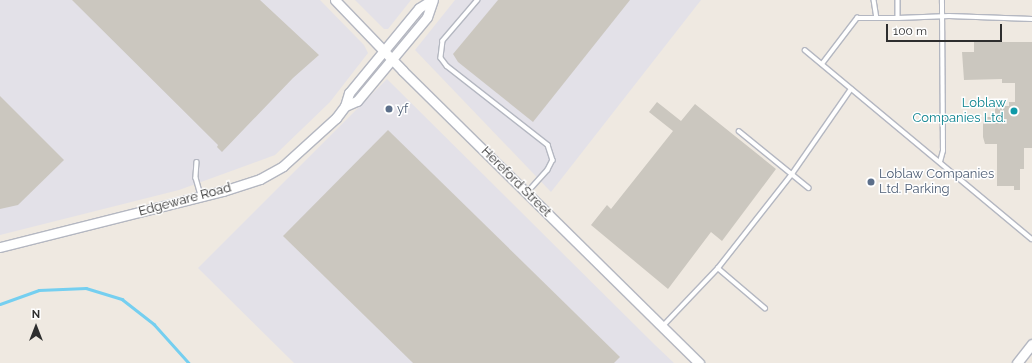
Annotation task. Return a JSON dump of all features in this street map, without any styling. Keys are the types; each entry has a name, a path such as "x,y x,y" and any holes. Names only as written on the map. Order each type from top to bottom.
{"street":[{"name":"Hereford Street","path":"335,0 392,59 699,363"},
{"name":"Edgeware Road","path":"0,247 201,196 260,179 283,166 324,131 345,106 349,93 384,50 419,8 433,0"},
{"name":"Edgeware Road","path":"345,106 357,100 427,17 433,0"},
{"path":"1017,363 1032,344"}],"lane":[{"path":"478,0 444,41 440,58 447,66 548,145 553,160 548,170 527,193"},
{"path":"874,0 877,18"},
{"path":"898,0 898,18"},
{"path":"940,162 942,0"},
{"path":"822,64 857,18 942,16 1032,19"},
{"path":"805,50 1032,239"},
{"path":"662,327 718,268 792,174 851,89"},
{"path":"739,131 808,188"},
{"path":"197,162 196,178 201,196"},
{"path":"718,268 765,308"}],"shaded area":[{"path":"0,0 320,0 364,45 368,53 330,102 275,155 179,190 0,235"},
{"path":"355,0 411,0 388,29 384,29"},
{"path":"455,0 701,0 551,192 415,50"},
{"path":"387,79 674,363 294,363 198,268"}],"building":[{"path":"72,0 260,0 319,55 293,78 222,152 217,147 218,145"},
{"path":"498,0 630,0 533,122 458,62 453,54"},
{"name":"Loblaw Companies Ltd.","path":"974,42 1032,42 1032,148 1024,148 1024,169 1020,169 1020,190 1014,190 1014,186 997,186 997,144 985,144 983,137 983,117 995,117 995,106 1009,106 1009,102 1015,102 1015,83 1002,83 1002,79 964,80 962,52 974,52"},
{"path":"0,96 64,160 18,205 0,209"},
{"path":"657,102 681,121 695,104 776,169 722,241 711,232 668,289 591,225 607,205 611,209 673,131 649,112"},
{"path":"388,130 620,357 614,363 413,363 283,236"}],"waterway":[{"path":"0,304 39,290 86,288 122,299 154,324 189,363"}],"place":[{"name":"yf","path":"389,109"},
{"name":"Loblaw Companies Ltd.","path":"1014,111"},
{"name":"Loblaw Companies Ltd. Parking","path":"871,182"}]}
